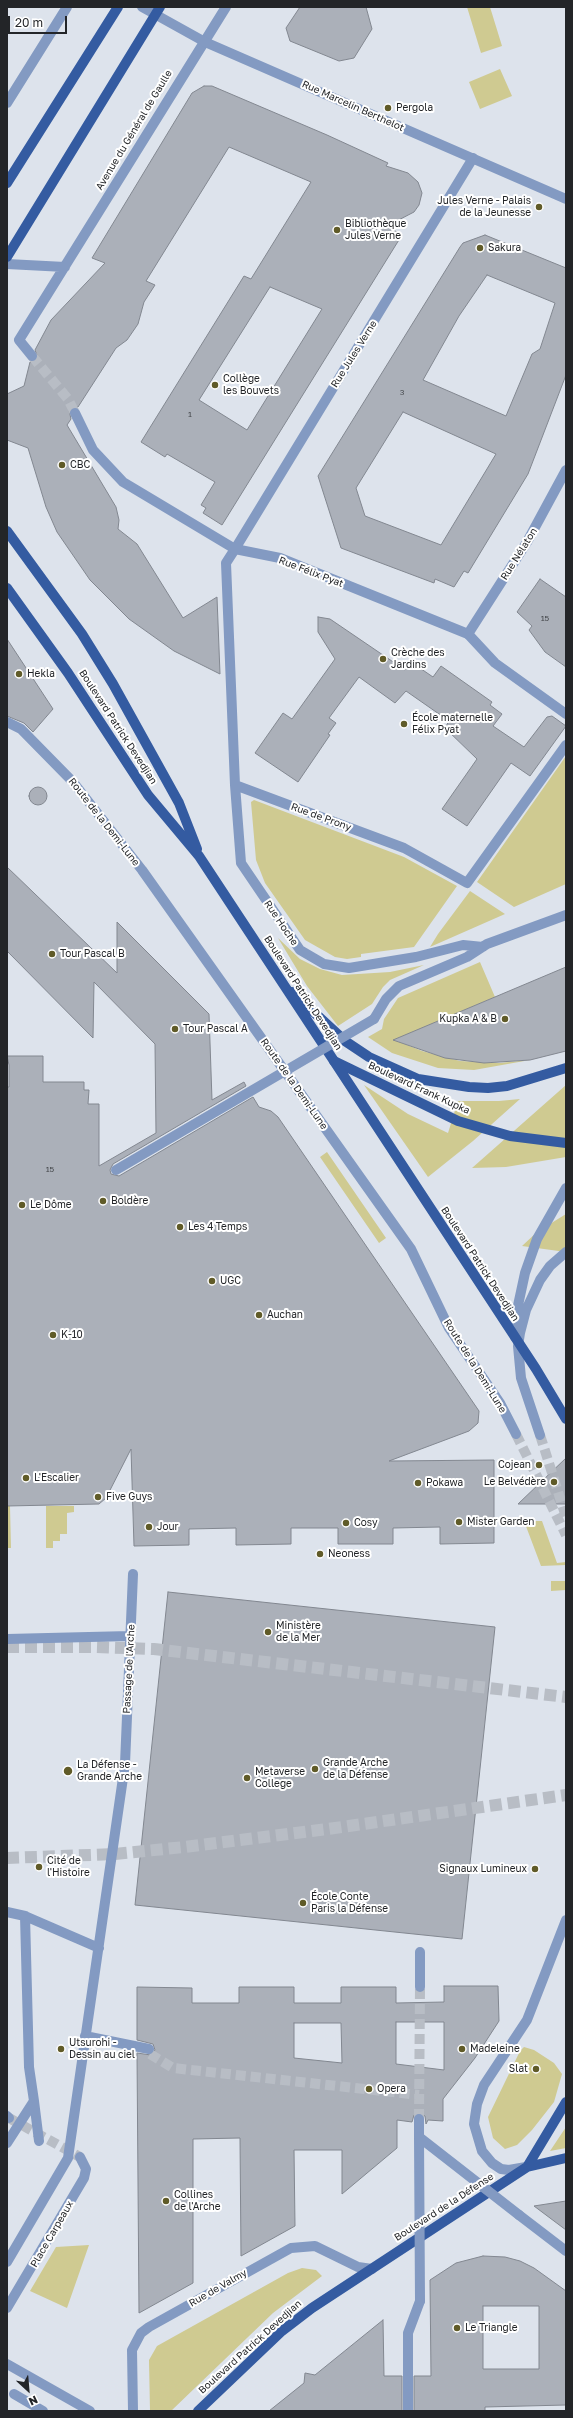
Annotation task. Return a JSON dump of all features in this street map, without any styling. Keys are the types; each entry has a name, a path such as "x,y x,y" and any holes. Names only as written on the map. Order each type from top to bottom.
{"main road":[{"path":"7,183 118,7"},
{"path":"7,257 100,101 158,11"},
{"path":"7,531 82,634 113,684 179,803 199,856"},
{"name":"Boulevard Patrick Devedjian","path":"7,588 68,673 148,795 199,856 536,1369 566,1420"},
{"path":"277,976 325,1025 369,1057 418,1079 475,1088 507,1086 566,1068"},
{"name":"Boulevard Frank Kupka","path":"334,1061 458,1121 510,1136 566,1143"},
{"path":"527,2167 566,2102"},
{"name":"Boulevard de la Défense","path":"340,2288 372,2269 527,2167 566,2158"},
{"name":"Boulevard Patrick Devedjian","path":"198,2411 282,2331 340,2288"}],"street":[{"path":"7,103 67,7"},
{"name":"Rue Marcelin Berthelot","path":"142,7 158,11 205,42 566,199"},
{"name":"Avenue du Général de Gaulle","path":"32,356 19,340 226,7"},
{"name":"Rue Jules Verne","path":"236,549 473,158"},
{"path":"7,264 65,267"},
{"name":"Rue Félix Pyat","path":"75,412 93,450 123,482 236,549 280,558 468,634 495,663 566,714"},
{"name":"Rue Nélaton","path":"468,634 527,542 566,470"},
{"path":"235,785 226,563 236,549"},
{"name":"Route de la Demi-Lune","path":"7,722 21,729 73,782 165,902 411,1249 449,1328 500,1403 516,1434"},
{"name":"Rue de Prony","path":"235,785 404,848 467,883 566,745"},
{"name":"Rue Hoche","path":"235,785 240,863 300,950 324,964 349,968 416,957 463,945 483,947"},
{"name":"Rue Hoche","path":"116,1170 374,1019 386,999 399,986 467,957 483,947 566,915"},
{"path":"540,1434 525,1394 518,1365 515,1323 519,1296 537,1239 566,1188"},
{"path":"518,1365 519,1340 526,1310 540,1280 550,1266 566,1252"},
{"name":"Passage de l'Arche","path":"85,2036 125,1764 133,1574"},
{"path":"7,1639 130,1636"},
{"path":"7,1912 25,1916 99,1948"},
{"path":"25,1916 29,2067 39,2141"},
{"path":"527,2167 509,2170 501,2169 492,2163 482,2151 474,2124 477,2104 484,2084 527,2020 566,1920"},
{"path":"420,1952 420,1986"},
{"path":"7,2262 68,2158 85,2036 149,2049"},
{"path":"7,2144 34,2101"},
{"path":"408,2411 408,2333 420,2301 419,2119"},
{"path":"419,2137 566,2251"},
{"name":"Place Carpeaux","path":"7,2308 84,2178 86,2169 80,2157"},
{"name":"Rue de Valmy","path":"133,2411 132,2350 141,2333 148,2327 291,2248 315,2246 358,2267 372,2269"},
{"path":"7,2364 90,2411"},
{"path":"10,2393 43,2411"}],"shaded area":[{"path":"467,7 490,7 502,46 481,53"},
{"path":"500,69 512,96 480,109 469,82"},
{"path":"566,756 566,884 514,907 477,882"},
{"path":"254,800 404,857 457,886 414,947 361,954 361,957 347,959 335,957 305,940 265,883 256,860 251,802"},
{"path":"470,891 505,914 430,947 438,934"},
{"path":"278,938 300,959 320,969 342,975 390,972 424,965 390,980 383,987 372,1004 338,1026 307,986"},
{"path":"480,962 495,997 395,1040 422,1051 460,1061 499,1063 530,1060 474,1070 438,1068 392,1053 368,1037 382,1029 384,1019 398,998"},
{"path":"364,1085 408,1114 448,1133 458,1101 499,1101 520,1099 473,1141 428,1177"},
{"path":"566,1085 566,1157 506,1167 472,1168"},
{"path":"327,1152 386,1238 379,1243 320,1157"},
{"path":"566,1214 566,1252 522,1246 537,1232"},
{"path":"7,1506 10,1506 11,1548 7,1548"},
{"path":"46,1506 74,1506 74,1512 67,1513 67,1534 60,1534 60,1541 53,1541 53,1548 46,1548"},
{"path":"524,1521 542,1521 557,1563 566,1562 566,1565 541,1566"},
{"path":"551,1581 566,1581 566,1590 551,1591"},
{"path":"524,2047 534,2050 554,2063 562,2074 554,2102 532,2130 517,2145 505,2149 493,2138 488,2117 520,2051"},
{"path":"566,2127 566,2148 550,2151"},
{"path":"89,2245 67,2308 30,2291 56,2247"},
{"path":"302,2268 316,2270 322,2276 273,2313 171,2411 150,2411 149,2360 157,2346 288,2273"}],"building":[{"path":"300,7 366,7 372,29 354,58 339,61 290,41 286,28"},
{"path":"204,86 212,86 327,135 388,163 386,166 408,173 418,182 422,193 419,205 414,212 387,226 402,235 222,525 203,513 206,508 201,505 215,482 167,454 165,457 141,442 244,276 251,279 311,182 229,147 146,281 155,285 144,302 138,324 127,340 116,348 78,407 73,407 69,410 71,419 67,425 116,507 119,520 118,529 137,544 183,618 217,597 220,674 174,651 129,619 90,580 57,532 46,507 28,448 7,440 7,394 24,386 30,362 36,361 38,358 35,350 51,320 105,263 92,258 192,93","holes":["270,287 322,309 247,430 199,400"]},
{"path":"485,235 566,268 566,375 528,474 468,573 464,571 454,587 435,579 434,583 341,548 318,476 463,243","holes":["487,275 555,303 540,349 532,354 506,416 423,380 459,316","403,412 496,454 441,545 365,516 356,488"]},
{"path":"540,579 566,597 566,667 545,652 529,630 532,626 517,612"},
{"path":"318,617 330,619 405,670 411,662 433,677 441,666 492,702 490,705 502,714 493,726 524,747 547,717 552,716 566,726 530,776 511,763 467,826 442,809 477,759 445,728 449,721 406,691 395,703 359,677 329,718 336,723 328,734 330,735 298,782 255,753 283,713 292,719 335,659 318,632"},
{"name":"Hekla","path":"7,639 53,709 33,732 24,723 7,716"},
{"path":"38,787 44,790 47,796 44,802 38,805 32,802 29,796 32,790"},
{"name":"Les 4 Temps","path":"7,867 117,973 117,922 209,1014 212,1100 244,1082 246,1086 113,1164 110,1170 111,1174 119,1176 253,1097 259,1107 271,1111 278,1117 479,1411 478,1423 469,1431 389,1461 494,1460 494,1543 440,1544 440,1527 393,1528 393,1544 338,1544 338,1528 291,1528 291,1544 236,1545 236,1528 189,1529 189,1545 134,1546 131,1449 106,1498 99,1504 7,1506 7,1087 9,1087 9,1065 7,1056 43,1056 43,1082 84,1082 84,1090 89,1090 88,1104 99,1104 99,1166 156,1133 155,1044 94,982 93,1038 7,951"},
{"name":"Kupka A & B","path":"566,967 566,1051 530,1060 484,1063 445,1058 393,1040"},
{"name":"Le Belvédère","path":"566,1458 566,1504 518,1504"},
{"name":"Grande Arche de la Défense","path":"168,1592 495,1627 462,1939 135,1905"},
{"path":"444,1986 498,1986 499,2021 475,2058 443,2099 443,2121 428,2120 426,2124 425,2116 419,2113 414,2115 412,2122 397,2120 397,2148 342,2194 342,2150 294,2150 295,2226 241,2256 240,2138 193,2139 193,2283 139,2313 137,2053 151,2055 155,2050 153,2044 137,2040 137,1987 192,1988 192,2003 239,2003 239,1987 294,1987 294,2003 341,2003 341,1987 396,1987 396,2003 444,2002","holes":["396,2022 444,2022 444,2070 396,2064","294,2023 341,2023 342,2063 294,2058"]},
{"path":"566,2201 566,2230 534,2206"},
{"name":"Le Triangle","path":"483,2256 505,2257 520,2261 534,2268 566,2291 566,2405 485,2407 485,2411 414,2411 414,2376 431,2376 430,2280 456,2263","holes":["483,2306 539,2306 539,2369 483,2369"]},
{"path":"383,2320 384,2376 402,2376 402,2411 269,2411 304,2383 305,2373 315,2375"}],"tunnel":[{"path":"32,356 68,399 75,413"},
{"path":"516,1434 566,1535"},
{"path":"540,1435 566,1517"},
{"path":"7,1647 97,1647 154,1649 566,1697"},
{"path":"7,1858 115,1854 184,1847 328,1829 566,1795"},
{"path":"419,2119 420,1987"},
{"path":"150,2054 173,2068 419,2095"},
{"path":"9,2118 80,2157"}],"place":[{"name":"Pergola","path":"388,108"},
{"name":"Jules Verne - Palais de la Jeunesse","path":"539,207"},
{"name":"Bibliothèque Jules Verne","path":"337,230"},
{"name":"Sakura","path":"480,248"},
{"name":"Collège les Bouvets","path":"215,385"},
{"name":"CBC","path":"62,465"},
{"name":"Crèche des Jardins","path":"383,659"},
{"name":"Hekla","path":"19,674"},
{"name":"École maternelle Félix Pyat","path":"404,724"},
{"name":"Tour Pascal B","path":"52,954"},
{"name":"Kupka A & B","path":"505,1019"},
{"name":"Tour Pascal A","path":"175,1029"},
{"name":"Boldère","path":"103,1201"},
{"name":"Le Dôme","path":"22,1205"},
{"name":"Les 4 Temps","path":"180,1227"},
{"name":"UGC","path":"212,1281"},
{"name":"Auchan","path":"259,1315"},
{"name":"K-10","path":"53,1335"},
{"name":"Cojean","path":"539,1465"},
{"name":"L'Escalier","path":"26,1478"},
{"name":"Le Belvédère","path":"554,1482"},
{"name":"Pokawa","path":"418,1483"},
{"name":"Five Guys","path":"98,1497"},
{"name":"Mister Garden","path":"459,1522"},
{"name":"Cosy","path":"346,1523"},
{"name":"Jour","path":"149,1527"},
{"name":"Neoness","path":"320,1554"},
{"name":"Ministère de la Mer","path":"268,1632"},
{"name":"Grande Arche de la Défense","path":"315,1769"},
{"name":"La Défense - Grande Arche","path":"68,1771"},
{"name":"Metaverse College","path":"247,1778"},
{"name":"Cité de l'Histoire","path":"39,1867"},
{"name":"Signaux Lumineux","path":"535,1869"},
{"name":"École Conte Paris la Défense","path":"303,1903"},
{"name":"Utsurohi - Dessin au ciel","path":"61,2049"},
{"name":"Madeleine","path":"462,2049"},
{"name":"Slat","path":"536,2069"},
{"name":"Opera","path":"369,2089"},
{"name":"Collines de l'Arche","path":"166,2201"},
{"name":"Le Triangle","path":"457,2328"}]}
